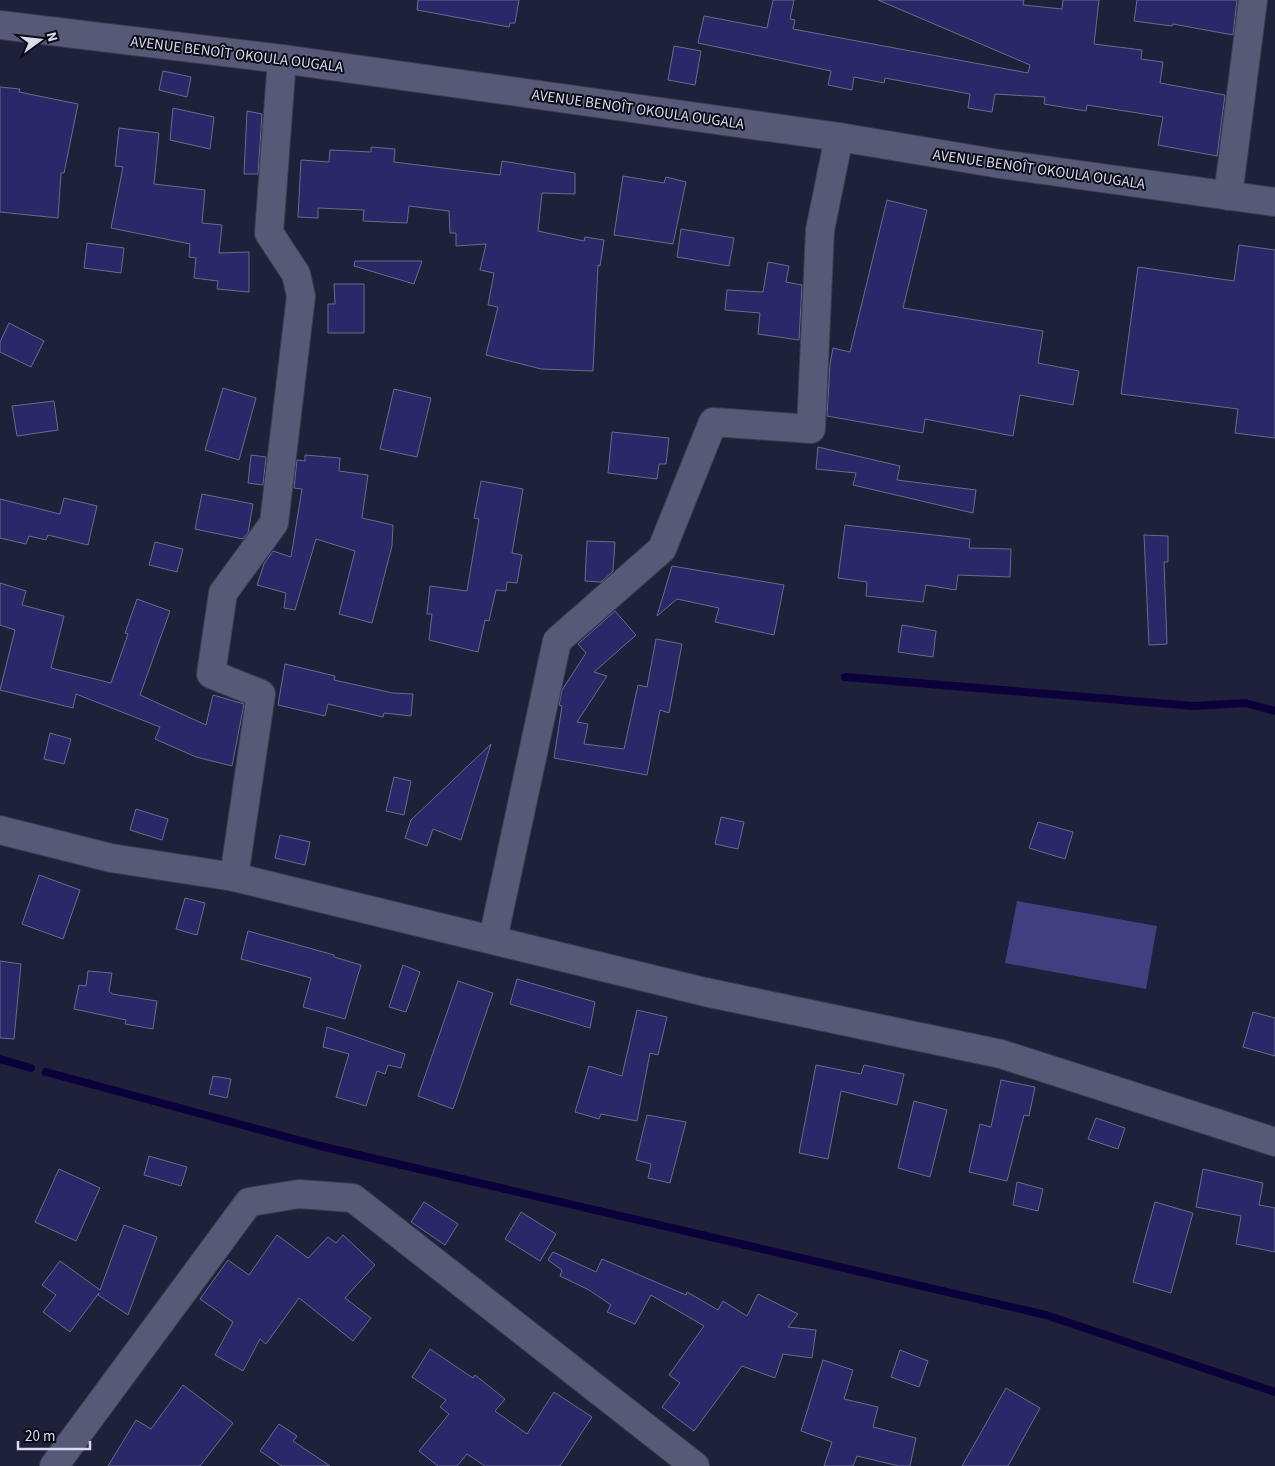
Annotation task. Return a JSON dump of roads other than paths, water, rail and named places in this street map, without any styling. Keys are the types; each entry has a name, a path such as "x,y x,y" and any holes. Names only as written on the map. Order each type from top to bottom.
{"street":[{"path":"1228,196 1253,0"},
{"name":"AVENUE BENOÎT OKOULA OUGALA","path":"0,25 282,59 839,137 1000,164 1275,202"},
{"path":"234,877 261,694 211,674 224,593 274,523 301,296 296,274 269,233 282,59"},
{"path":"493,939 557,641 662,549 713,422 811,429 820,230 839,137"},
{"path":"0,830 111,858 234,877 705,992 1000,1054 1275,1142"},
{"path":"54,1466 248,1202 299,1194 354,1198 695,1466"}],"waterway":[{"path":"845,677 1194,706 1245,703 1275,711"},
{"path":"0,1059 31,1068"},
{"path":"46,1072 320,1146 1046,1315 1275,1392"}]}
